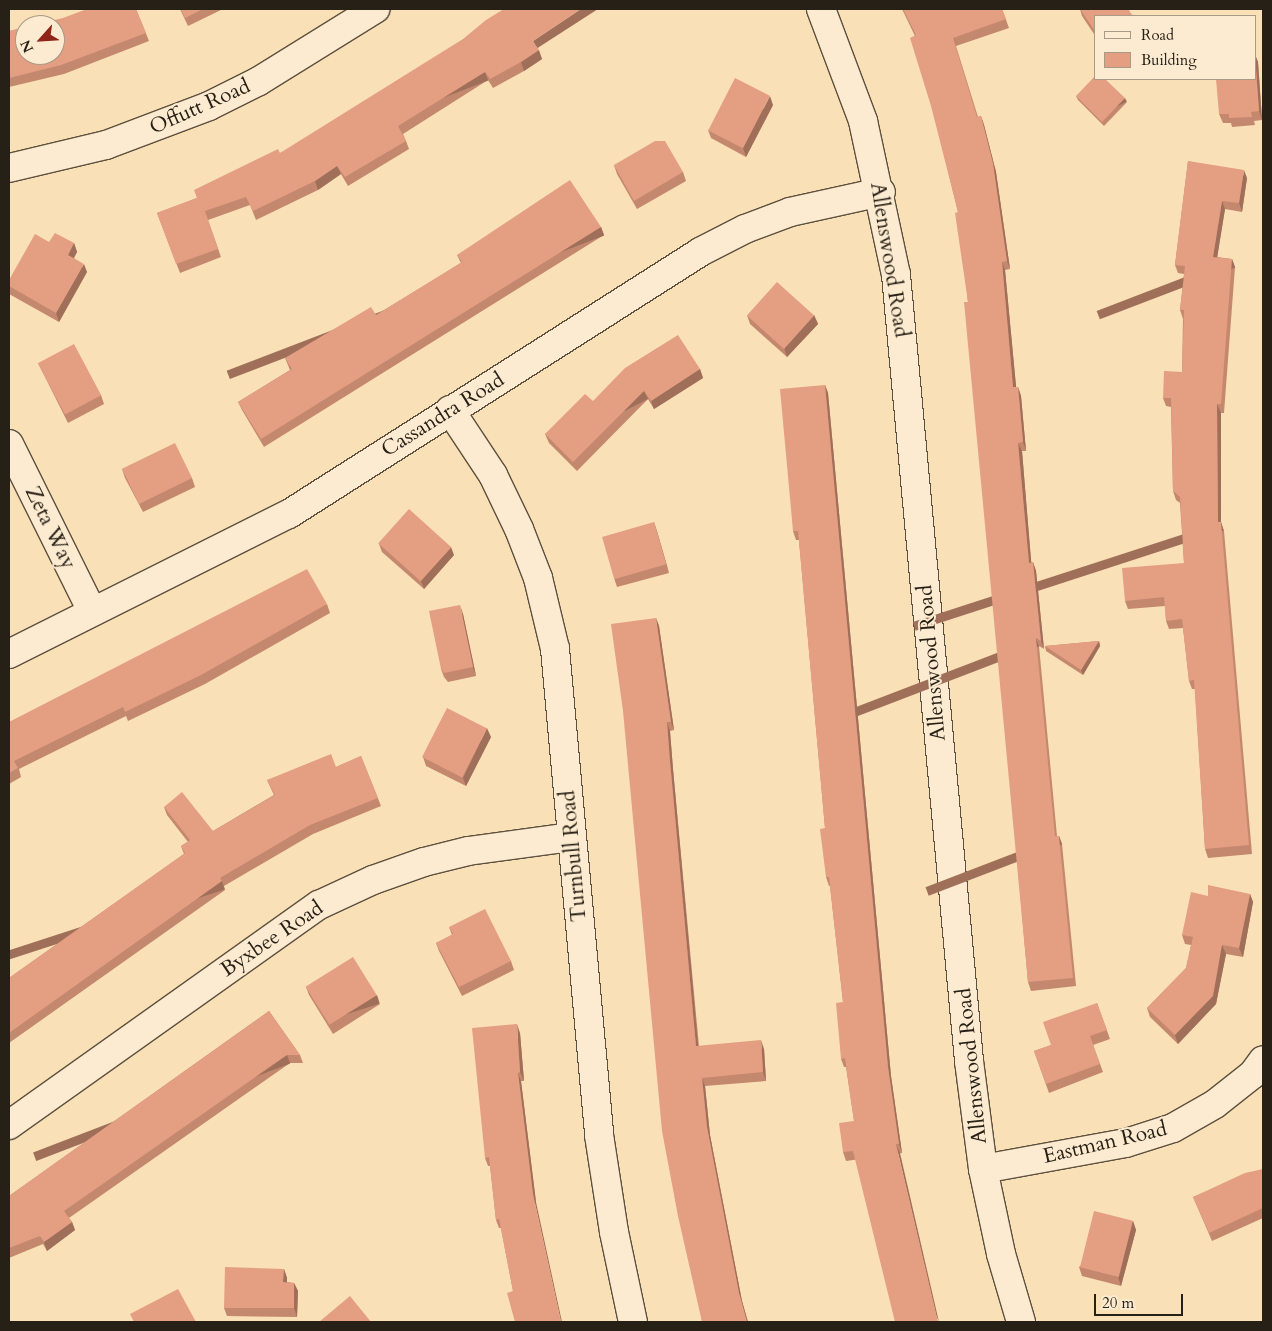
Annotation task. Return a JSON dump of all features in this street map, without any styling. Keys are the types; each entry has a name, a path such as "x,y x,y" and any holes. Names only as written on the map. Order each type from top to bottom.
{"street":[{"name":"Offutt Road","path":"9,168 106,145 209,106 259,81 374,9"},
{"name":"Allenswood Road","path":"821,9 863,121 880,192 896,275 968,1051 984,1168 1001,1254 1021,1322"},
{"name":"Cassandra Road","path":"9,654 92,611 219,551 289,514 700,252 745,228 790,212 880,192"},
{"name":"Turnbull Road","path":"450,410 493,475 538,578 555,648 599,1135 614,1232 633,1322"},
{"name":"Zeta Way","path":"9,444 92,611"},
{"name":"Byxbee Road","path":"9,1125 319,905 373,880 424,862 468,851 572,837"},
{"name":"Eastman Road","path":"984,1168 1126,1143 1173,1128 1215,1104 1253,1074 1263,1060"}],"building":[{"path":"87,9 136,9 146,33 65,63 65,17"},
{"path":"181,9 203,9 185,18"},
{"path":"504,9 581,9 533,41 539,50 521,62 490,79 485,72 398,126 406,141 345,177 337,166 315,181 253,211 246,197 205,211 218,249 176,264 157,213 197,198 194,190 278,149 280,153 463,39 486,20"},
{"path":"903,9 1002,9 1006,19 953,38 977,117 981,116 993,163 1007,261 1002,262 1013,387 1018,387 1023,442 1018,443 1029,563 1033,562 1041,641 1036,638 1055,836 1059,836 1073,978 1028,982 964,302 968,302 955,213 958,212 931,106 910,38 916,35"},
{"path":"1080,9 1128,9 1132,15 1094,15 1094,30"},
{"path":"15,30 15,65 61,65 9,78 9,31"},
{"path":"1094,77 1094,80 1106,80 1125,98 1102,122 1076,96"},
{"path":"735,78 770,96 743,148 708,131"},
{"path":"1216,80 1257,80 1259,111 1251,112 1252,117 1229,118 1229,114 1219,114"},
{"path":"655,141 665,141 683,172 634,201 614,165"},
{"path":"1188,161 1244,170 1239,203 1222,201 1213,257 1232,259 1221,404 1217,404 1218,522 1221,522 1249,845 1205,849 1194,680 1189,681 1182,619 1166,621 1164,597 1125,601 1122,568 1184,563 1180,497 1173,491 1171,398 1163,398 1164,371 1182,372 1184,310 1180,310 1185,266 1175,265"},
{"path":"570,180 601,227 261,439 238,402 292,369 285,358 371,307 376,315 462,262 457,255"},
{"path":"55,233 74,243 68,255 84,264 56,313 9,286 9,280 35,234 49,242"},
{"path":"777,282 814,315 784,349 747,315"},
{"path":"678,335 700,369 651,401 644,391 573,462 545,434 585,394 593,401 625,368"},
{"path":"74,344 101,395 65,414 38,363"},
{"path":"825,385 888,1067 899,1144 896,1144 938,1322 895,1322 853,1151 843,1152 839,1123 854,1121 845,1058 841,1059 836,1003 843,1002 829,877 826,877 820,829 825,828 798,531 793,531 780,389"},
{"path":"175,443 192,478 139,504 122,469"},
{"path":"409,509 451,547 421,581 378,543"},
{"path":"654,522 666,564 614,579 602,537"},
{"path":"307,569 327,604 201,675 125,712 123,707 14,761 18,768 9,773 9,722"},
{"path":"460,605 473,667 444,673 441,669 429,611"},
{"path":"656,618 671,722 667,722 696,1046 761,1040 763,1072 702,1078 707,1127 739,1293 747,1322 702,1322 678,1216 662,1131 623,711 611,624"},
{"path":"1099,641 1081,670 1045,646"},
{"path":"447,708 487,728 462,777 422,757"},
{"path":"331,754 336,767 361,756 378,798 310,825 220,878 222,881 9,1033 9,978 185,853 181,846 190,840 164,807 182,792 213,831 275,795 267,780"},
{"path":"1208,885 1250,894 1239,948 1222,945 1213,996 1175,1035 1147,1008 1186,968 1193,937 1182,935 1191,892 1208,896"},
{"path":"485,909 511,961 459,987 436,943 453,934 449,927"},
{"path":"353,957 377,995 329,1025 306,987"},
{"path":"1097,1003 1107,1030 1090,1036 1100,1064 1046,1084 1034,1051 1051,1045 1043,1022"},
{"path":"269,1011 300,1055 287,1055 64,1211 72,1222 44,1242 40,1236 9,1248 9,1196"},
{"path":"517,1024 520,1072 518,1073 533,1194 561,1322 515,1322 507,1293 513,1291 499,1219 496,1220 489,1157 485,1158 472,1028"},
{"path":"1263,1169 1263,1208 1209,1233 1193,1197 1245,1173"},
{"path":"1094,1211 1133,1221 1119,1277 1080,1267"},
{"path":"225,1267 284,1269 283,1282 294,1283 294,1308 224,1308"},
{"path":"178,1289 196,1322 134,1322 130,1314"},
{"path":"350,1296 371,1322 319,1322"}]}
